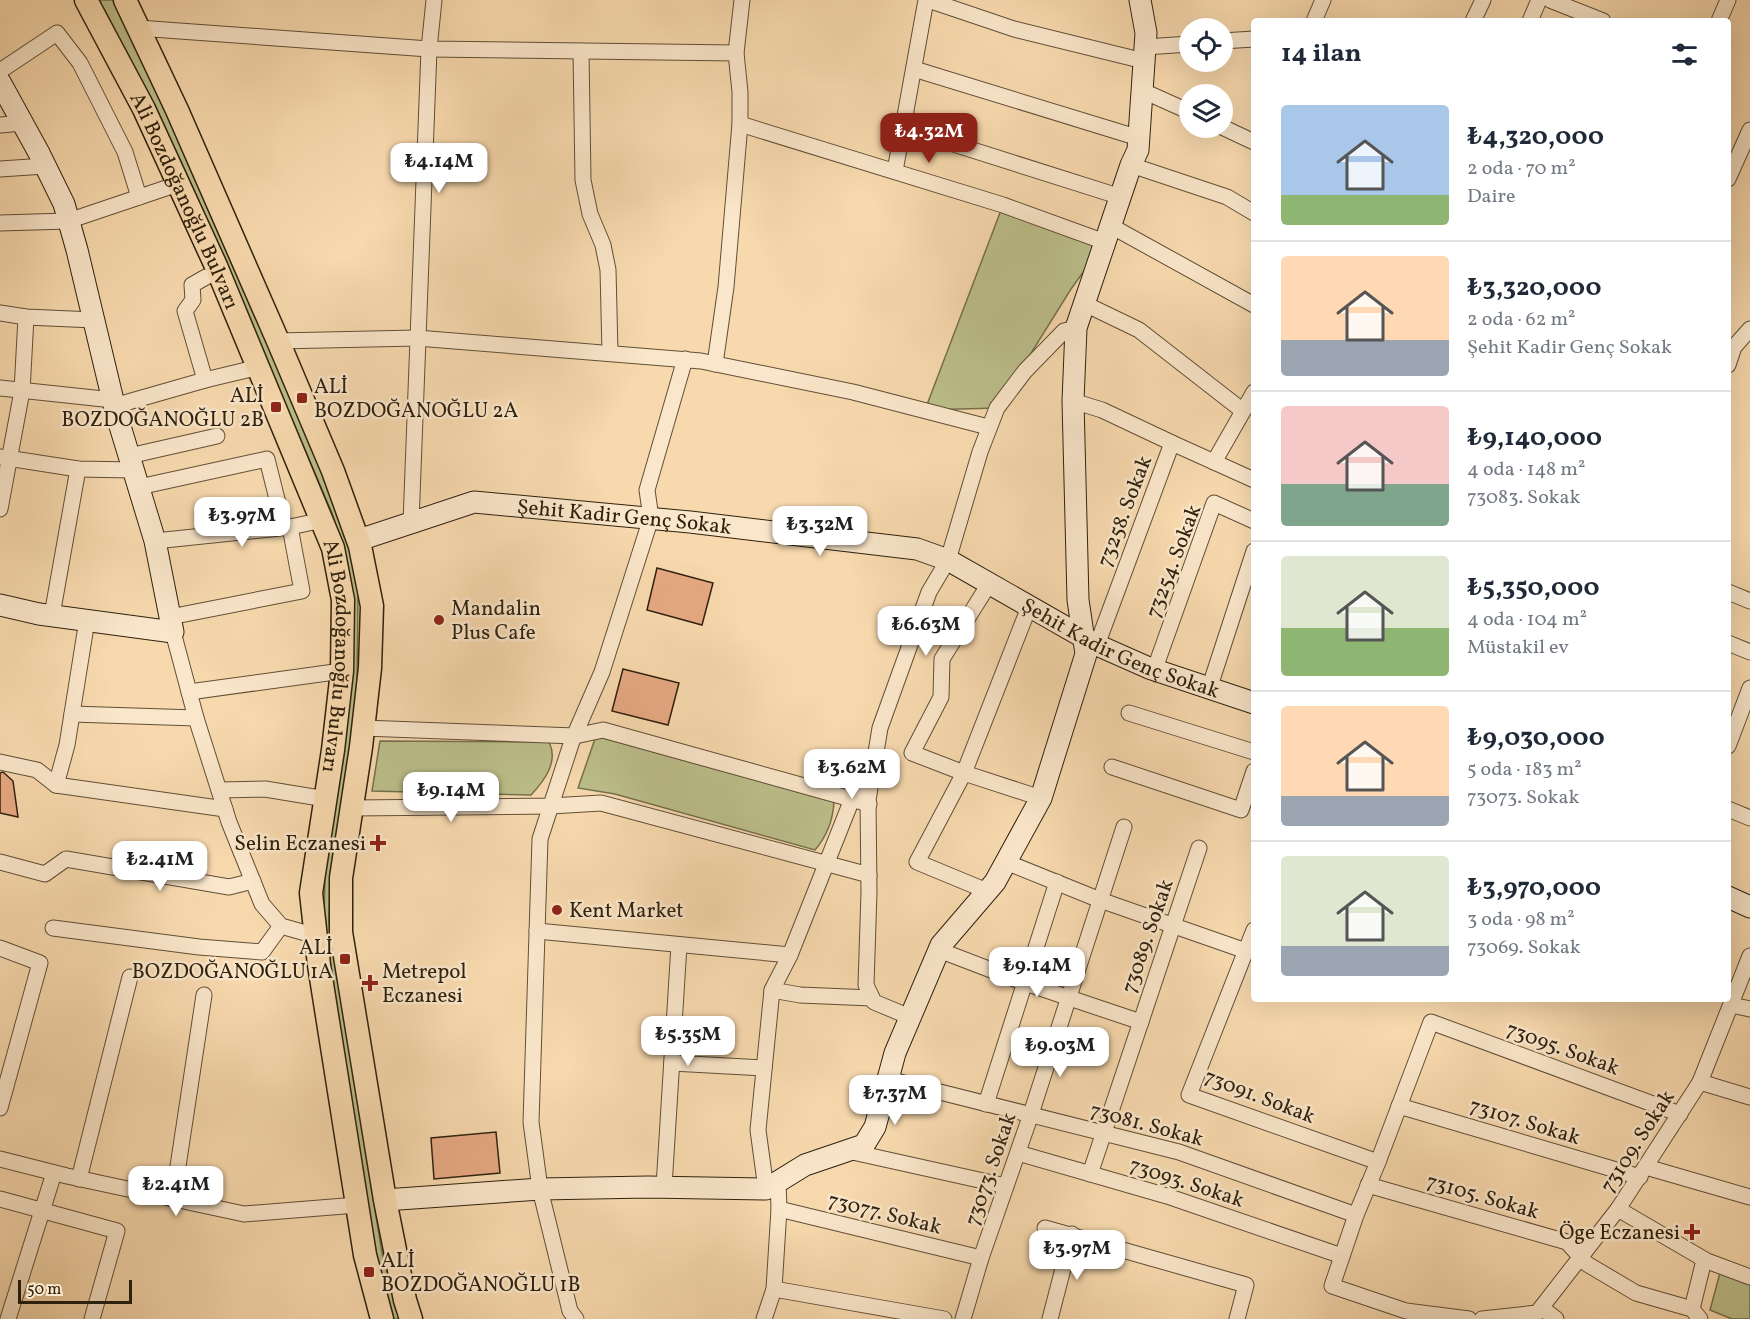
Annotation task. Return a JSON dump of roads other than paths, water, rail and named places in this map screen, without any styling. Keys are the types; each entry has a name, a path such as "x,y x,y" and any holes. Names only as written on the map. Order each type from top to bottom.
{"main road":[{"name":"Ali Bozdoğanoğlu Bulvarı","path":"86,0 144,109 178,184 259,367 333,548 343,600 342,671 326,799 311,893 315,936 365,1255 382,1319"},
{"name":"Ali Bozdoğanoğlu Bulvarı","path":"125,0 177,110 278,341 333,471 358,540 372,606 370,668 341,878 341,932 385,1200 405,1300 411,1319"}],"street":[{"path":"411,523 429,49 434,0"},
{"path":"715,364 726,287 740,124 736,52 742,0"},
{"path":"895,171 927,0 1014,29 1145,54 1179,46"},
{"path":"385,1200 540,1190 772,1185 805,1165 864,1145 874,1127 895,1053 941,945 995,882 1041,798 1091,641 1081,625 1078,600 1073,401 1076,328 1138,150 1146,33 1140,0"},
{"path":"1315,18 1323,0"},
{"path":"1474,18 1483,0"},
{"path":"1531,18 1539,0"},
{"path":"1550,0 1595,18"},
{"path":"1720,18 1728,0"},
{"path":"138,28 429,49 736,52"},
{"path":"0,71 57,33 80,63 125,152 139,197"},
{"path":"1233,40 1251,39"},
{"path":"581,51 583,180 590,214 603,245 608,270 610,353"},
{"path":"914,69 1138,138"},
{"path":"0,82 64,204 113,403 155,541 171,624 189,692 225,809 262,904 281,926 315,936"},
{"path":"1141,90 1179,107"},
{"path":"0,125 23,123"},
{"path":"740,124 1003,205 1108,234 1251,303"},
{"path":"903,128 1121,197"},
{"path":"1731,172 1750,130"},
{"path":"1233,133 1251,141"},
{"path":"1131,165 1227,197 1251,211"},
{"path":"0,169 45,166"},
{"path":"0,224 68,221 178,184"},
{"path":"205,380 185,311 193,300 192,285 206,277"},
{"path":"1083,303 1139,330 1250,400 1214,462"},
{"path":"0,313 26,317 94,320"},
{"path":"0,509 5,458 22,391 26,317"},
{"path":"764,1319 774,1289 779,1209 758,1130 772,990 790,955 879,732 929,592 948,560 988,427 997,408 1025,371 1064,331 1076,328"},
{"path":"1731,344 1750,329"},
{"path":"278,341 417,338 685,359 853,392 988,427"},
{"path":"576,1319 570,1311 540,1190 531,1122 540,839 575,736 602,672 651,518 647,490 685,359"},
{"path":"0,388 113,403 259,367"},
{"path":"1073,401 1102,410 1172,443"},
{"path":"134,471 217,436"},
{"name":"73258. Sokak","path":"1091,641 1172,443 1251,479"},
{"path":"0,605 87,620 171,624 302,591 287,527 267,459 134,471 78,469 5,458"},
{"path":"52,615 78,469"},
{"name":"Şehit Kadir Genç Sokak","path":"358,540 474,502 651,518 917,549 948,560 1029,608 1154,671 1251,702"},
{"name":"73254. Sokak","path":"1154,671 1214,503 1251,520"},
{"path":"155,541 287,527 323,520"},
{"path":"1209,689 1251,559"},
{"path":"989,584 942,659 941,697 912,753 1041,798"},
{"path":"1731,593 1750,601"},
{"path":"987,891 917,862 964,773 1029,608"},
{"path":"56,785 67,744 87,620"},
{"path":"1731,644 1750,652"},
{"path":"189,692 342,671"},
{"path":"1732,722 1750,688"},
{"path":"1129,713 1251,751"},
{"path":"72,714 196,718"},
{"path":"363,728 575,736 603,730 868,804"},
{"path":"879,732 868,804 866,985 874,1002 910,1017"},
{"path":"0,762 37,770 56,785 225,809"},
{"path":"1112,767 1241,810 1251,780"},
{"path":"219,790 265,789 326,799"},
{"path":"352,808 551,806 601,803 869,875"},
{"path":"1731,810 1750,818"},
{"name":"73073. Sokak","path":"963,1319 981,1258 1031,1115 1124,826"},
{"name":"73089. Sokak","path":"1090,1174 1199,848"},
{"path":"0,862 45,874 66,859 229,887 253,881"},
{"path":"1006,862 1100,900 1246,951"},
{"path":"986,1104 1057,882"},
{"path":"1731,898 1750,907"},
{"path":"53,928 199,947 262,952 281,926"},
{"path":"537,931 790,955"},
{"name":"73091. Sokak","path":"1251,938 1189,1095 1378,1162"},
{"path":"664,1187 680,945"},
{"path":"0,948 40,963 0,1108"},
{"path":"939,950 1068,999 1141,1022"},
{"name":"73109. Sokak","path":"1542,1308 1618,1209 1700,1082 1750,958"},
{"path":"80,1179 130,977"},
{"path":"772,990 800,995 872,998"},
{"path":"173,1200 204,995"},
{"path":"1731,1005 1750,1010"},
{"name":"73095. Sokak","path":"1399,1106 1431,1022 1680,1114"},
{"path":"672,1063 764,1068"},
{"name":"73081. Sokak","path":"888,1079 1179,1152 1356,1215"},
{"path":"1700,1082 1750,1097"},
{"path":"1399,1106 1356,1215 1332,1286 1405,1315 1469,1319"},
{"name":"73107. Sokak","path":"1399,1106 1643,1172 1750,1197"},
{"path":"848,1150 1006,1186"},
{"name":"73093. Sokak","path":"1018,1153 1167,1196 1341,1256"},
{"path":"0,1159 173,1200 244,1214 357,1205"},
{"path":"8,1319 54,1173"},
{"name":"73105. Sokak","path":"1368,1185 1567,1242 1587,1264 1636,1293 1696,1314"},
{"path":"0,1199 117,1231 92,1319"},
{"name":"73077. Sokak","path":"779,1209 981,1258"},
{"path":"1618,1209 1704,1260 1750,1277"},
{"path":"1045,1228 1246,1286 1237,1319"},
{"path":"1050,1319 1072,1234"},
{"path":"1696,1314 1704,1260"},
{"path":"774,1289 944,1319"},
{"path":"1482,1319 1537,1313 1542,1308 1556,1319"}],"place":[{"name":"ALİ BOZDOĞANOĞLU 2A","path":"302,398"},
{"name":"ALİ BOZDOĞANOĞLU 2B","path":"276,407"},
{"name":"Mandalin Plus Cafe","path":"439,620"},
{"name":"Selin Eczanesi","path":"378,843"},
{"name":"Kent Market","path":"557,910"},
{"name":"ALİ BOZDOĞANOĞLU 1A","path":"345,959"},
{"name":"Metrepol Eczanesi","path":"370,983"},
{"name":"Öge Eczanesi","path":"1692,1232"},
{"name":"ALİ BOZDOĞANOĞLU 1B","path":"369,1272"}]}
